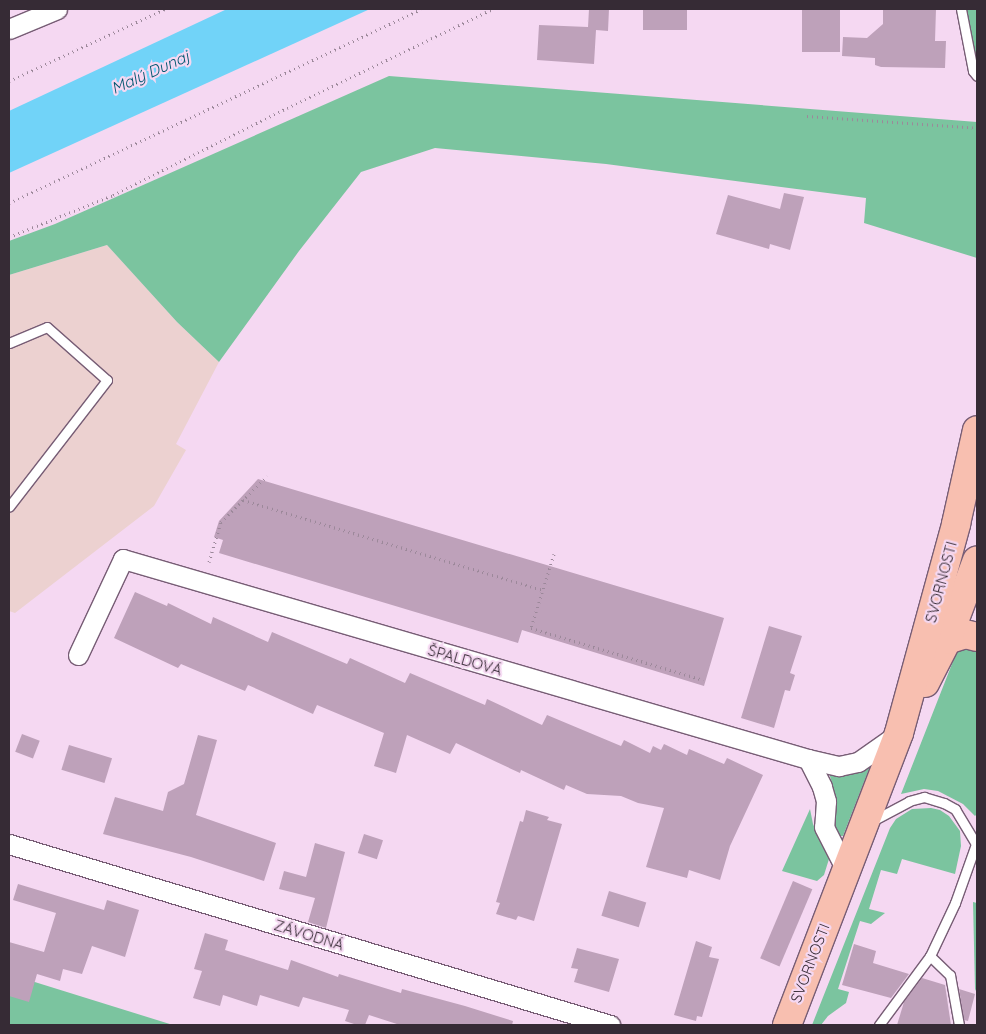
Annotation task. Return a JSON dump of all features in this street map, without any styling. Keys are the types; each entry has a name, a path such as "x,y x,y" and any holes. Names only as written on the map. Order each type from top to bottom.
{"main road":[{"name":"SVORNOSTI","path":"791,1021 846,870 899,733 956,524 977,430"},
{"name":"SVORNOSTI","path":"899,733 947,640 977,560"},
{"path":"947,640 965,634 977,637"}],"street":[{"path":"9,29 57,9"},
{"name":"ŠPALDOVÁ","path":"78,655 123,559 808,759 839,766 858,762 899,733"},
{"path":"808,759 822,786 826,802 824,827 846,870"},
{"name":"ZÁVODNÁ","path":"9,844 610,1025"}],"lane":[{"path":"961,9 973,70 977,76"},
{"path":"9,344 47,328 107,380 9,507"},
{"path":"863,826 909,801 924,797 944,803 955,810 977,841 955,902 930,956 879,1025"},
{"path":"930,956 950,975 959,1025"}],"path":[{"path":"9,81 165,9"},
{"path":"9,202 421,9"},
{"path":"9,237 113,195 286,108 493,9"},
{"path":"807,116 977,128"},
{"path":"207,570 221,522 267,476"},
{"path":"243,500 543,590"},
{"path":"554,554 532,628 703,680"}],"shaded area":[{"path":"107,245 177,322 219,362 176,444 186,450 154,506 15,613 9,611 9,275"}],"green space":[{"path":"966,9 977,9 977,64 974,58"},
{"path":"389,76 977,122 977,258 864,223 866,198 606,164 435,148 361,172 299,251 219,362 177,322 107,245 9,275 9,241 55,224"},
{"path":"959,646 977,646 977,814 975,816 963,804 938,791 924,789 901,794"},
{"path":"871,764 843,836 840,836 832,822 833,786 828,770"},
{"path":"931,808 940,810 949,816 960,831 961,846 955,874 902,859 897,874 881,870 869,909 885,913 871,924 860,921 838,989 849,992 846,1003 828,1016 821,1025 812,1025 890,828 896,819 912,809"},
{"path":"810,809 813,824 829,859 824,875 817,881 782,871"},
{"path":"973,902 977,903 977,993 975,989"},
{"path":"9,974 173,1025 9,1025"}],"water":[{"name":"Malý Dunaj","path":"227,9 370,9 9,173 9,111"}],"building":[{"path":"589,9 609,9 608,31 596,30 594,64 537,60 539,25 588,27"},
{"path":"643,9 687,9 687,30 643,30"},
{"path":"802,9 840,9 840,52 802,52"},
{"path":"883,9 936,9 935,41 946,41 945,68 881,67 875,65 875,58 842,56 843,37 867,38 883,24"},
{"path":"784,193 804,197 790,250 770,244 769,249 716,234 728,195 780,209"},
{"path":"258,479 724,618 704,686 522,630 518,643 219,553 223,540 214,537 219,521"},
{"path":"135,592 167,606 168,603 211,624 213,617 268,642 272,632 347,664 350,658 405,683 410,673 485,705 487,699 542,725 547,715 621,746 624,740 650,753 653,746 661,750 664,744 687,755 689,749 724,764 727,758 763,775 730,846 720,880 689,870 687,878 646,867 664,808 638,803 621,796 587,794 566,785 564,790 521,770 520,773 456,743 450,754 407,735 396,773 374,766 384,733 317,705 313,714 248,685 245,691 181,664 178,668 114,638"},
{"path":"769,626 802,636 790,673 795,675 790,691 785,690 774,728 741,718"},
{"path":"22,734 40,741 33,759 15,752"},
{"path":"198,735 217,740 196,815 276,843 264,881 191,857 103,834 115,797 163,811 168,792 184,784"},
{"path":"69,745 112,758 104,783 61,770"},
{"path":"526,810 549,817 547,820 562,824 534,921 518,916 516,920 496,914 500,903 496,902 520,821 523,822"},
{"path":"364,834 383,840 377,859 358,853"},
{"path":"315,843 345,852 326,928 308,922 315,898 279,889 284,871 306,877"},
{"path":"793,881 812,889 780,967 760,958"},
{"path":"18,884 104,910 107,900 139,910 125,957 92,946 82,974 63,969 60,981 37,974 29,1002 9,996 9,942 44,952 56,913 13,900"},
{"path":"609,891 646,902 639,927 601,916"},
{"path":"205,933 228,940 225,950 288,970 291,960 338,977 339,974 401,993 402,989 465,1006 513,1021 512,1025 400,1025 369,1015 365,1025 357,1025 345,1021 349,1010 303,997 299,1007 260,995 257,1006 223,995 220,1006 193,998 202,971 194,969"},
{"path":"696,941 712,947 709,957 719,959 702,1017 697,1016 696,1021 674,1015"},
{"path":"854,944 876,951 873,963 909,974 891,998 842,985"},
{"path":"577,948 619,959 609,992 574,982 578,969 571,968"},
{"path":"922,978 945,985 951,1025 897,1025 904,1002"},
{"path":"959,989 975,994 968,1021 964,1020"}]}
